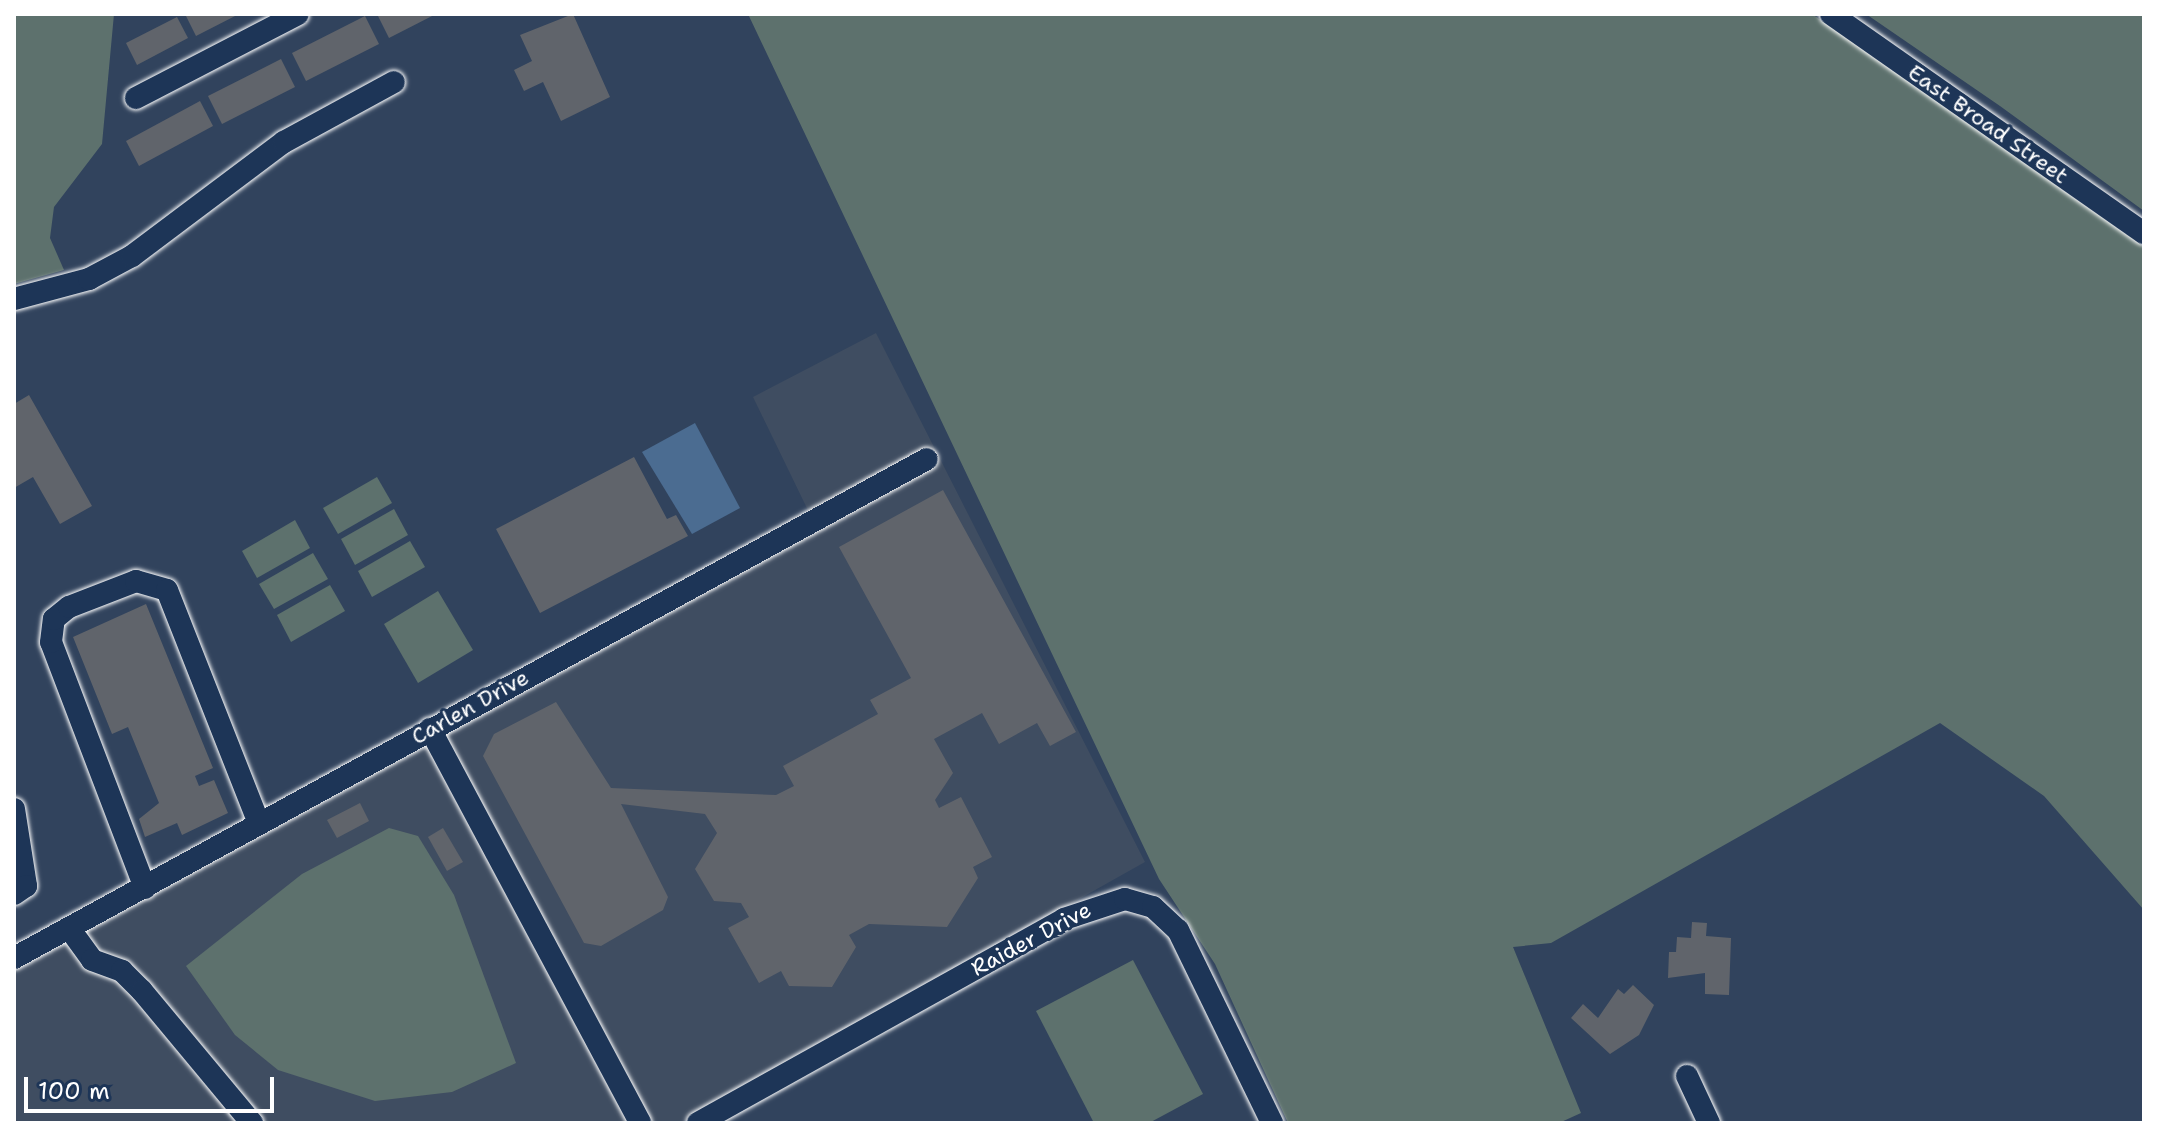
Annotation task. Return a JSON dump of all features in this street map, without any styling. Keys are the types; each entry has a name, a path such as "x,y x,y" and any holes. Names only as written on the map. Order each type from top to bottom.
{"street":[{"path":"136,98 298,14"},
{"name":"East Broad Street","path":"1831,14 2144,233"},
{"path":"14,299 89,279 132,256 284,142 394,82"},
{"name":"Carlen Drive","path":"14,958 927,459"},
{"path":"145,888 51,642 54,619 69,607 136,581 167,590 259,823"},
{"path":"430,729 640,1123"},
{"path":"14,809 26,886 14,894"},
{"name":"Raider Drive","path":"698,1123 1064,919 1125,899 1153,907 1178,930 1272,1123"},
{"path":"69,928 92,960 122,971 142,991 252,1123"},
{"path":"1687,1076 1709,1123"}],"shaded area":[{"path":"876,333 1145,862 680,1123 14,1123 14,971 818,531 753,397"}],"green space":[{"path":"14,14 114,14 102,144 54,207 50,238 64,270 14,284"},
{"path":"748,14 1812,14 2144,247 2144,910 2044,796 1940,723 1551,943 1513,947 1581,1113 1559,1123 1288,1123 1215,964 1159,879"},
{"path":"1866,14 2144,14 2144,211 2000,106"},
{"path":"377,477 392,503 338,534 323,508"},
{"path":"394,509 408,535 355,565 341,539"},
{"path":"295,520 310,548 257,578 242,551"},
{"path":"410,541 425,567 372,597 358,571"},
{"path":"313,553 328,579 274,609 259,584"},
{"path":"330,585 345,611 291,642 277,615"},
{"path":"438,591 473,650 418,683 384,624"},
{"path":"389,828 418,836 454,895 516,1063 452,1092 375,1101 278,1070 235,1035 186,966 302,874"},
{"path":"1133,960 1203,1094 1149,1123 1094,1123 1036,1011"}],"water":[{"path":"695,423 740,508 692,534 642,452"}],"building":[{"path":"185,14 239,14 196,36"},
{"path":"377,14 436,14 389,38"},
{"path":"573,14 610,97 561,121 543,82 524,91 514,70 532,61 520,35"},
{"path":"365,16 379,44 306,81 292,53"},
{"path":"177,17 188,38 137,65 126,43"},
{"path":"281,59 295,87 222,124 208,96"},
{"path":"200,101 213,126 139,166 126,141"},
{"path":"29,395 92,506 60,524 33,477 14,488 14,404"},
{"path":"634,457 667,519 676,515 688,536 540,613 496,529"},
{"path":"943,490 1076,732 1050,746 1037,723 999,744 982,713 934,739 953,773 935,800 939,808 961,797 992,857 973,867 978,878 947,927 869,924 849,935 856,947 832,987 789,986 781,971 759,983 728,928 749,917 741,903 714,901 695,869 717,833 705,814 621,804 668,897 663,910 601,946 584,943 483,756 494,734 556,702 611,788 776,795 794,786 783,766 878,714 870,700 911,678 839,547"},
{"path":"146,604 213,768 195,776 199,786 214,780 228,813 182,835 177,823 145,837 139,819 159,803 128,727 112,734 73,637"},
{"path":"360,803 369,821 337,838 327,820"},
{"path":"443,828 463,862 447,871 428,837"},
{"path":"1692,922 1707,923 1706,936 1731,938 1729,995 1705,994 1705,973 1668,978 1669,952 1676,952 1677,937 1691,938"},
{"path":"1633,985 1654,1005 1639,1035 1610,1054 1571,1018 1583,1004 1598,1018 1618,989 1624,994"}]}
